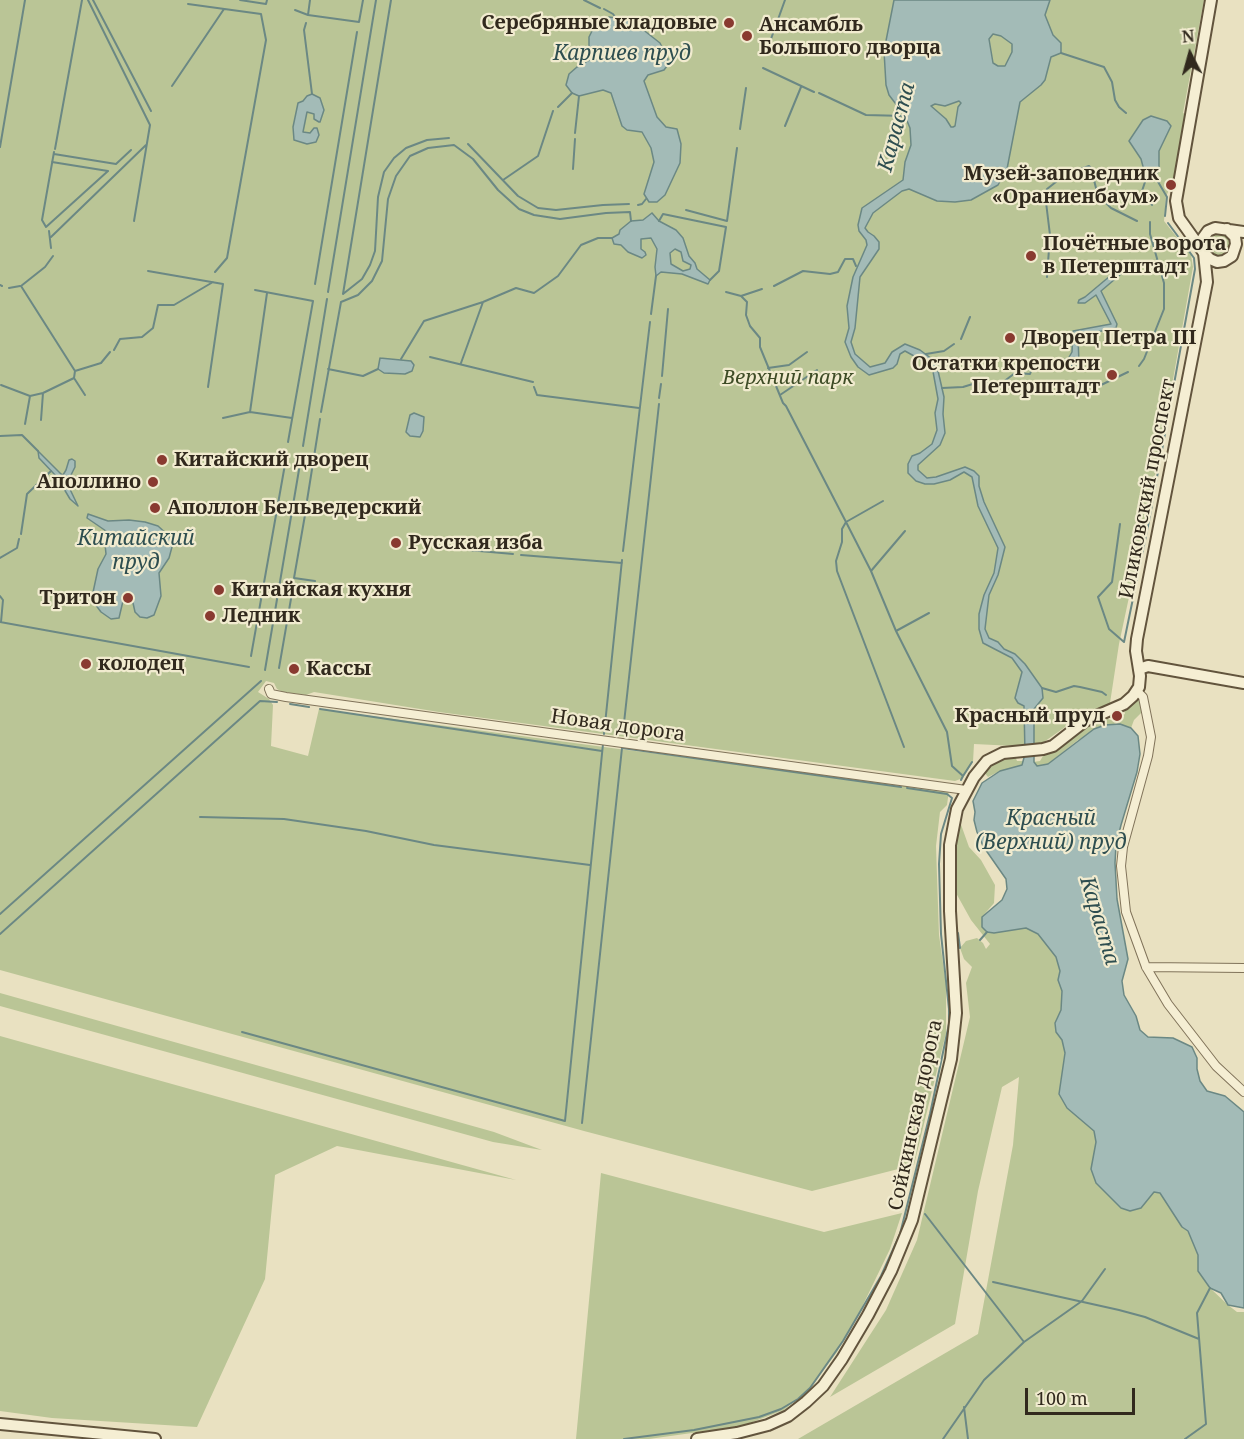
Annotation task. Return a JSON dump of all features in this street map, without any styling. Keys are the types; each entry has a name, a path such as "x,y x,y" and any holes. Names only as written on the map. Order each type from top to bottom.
{"main road":[{"path":"1211,0 1176,201 1179,218 1210,259 1217,262 1224,261 1244,250"},
{"path":"1203,251 1202,244 1205,234 1215,228 1244,232"},
{"path":"1207,282 1214,268 1231,257 1236,244 1235,237 1224,228"},
{"name":"Иликовский проспект","path":"1137,691 1140,683 1136,651 1137,639 1207,282 1203,251"},
{"path":"1139,669 1148,666 1244,682"},
{"name":"Сойкинская дорога","path":"697,1439 737,1433 768,1425 788,1416 806,1402 823,1386 842,1359 891,1272 912,1220 951,1059 955,1033 956,994 949,858 954,821 966,790 987,761 1003,753 1053,746 1085,721 1124,704 1137,691"},
{"path":"0,1424 155,1439"}],"street":[{"name":"Новая дорога","path":"269,689 271,694 286,697 966,790"},
{"path":"1137,691 1143,697 1151,737 1123,847 1121,866 1126,912 1146,967 1168,1004 1216,1065 1244,1092"},
{"path":"1146,967 1244,968"}],"green space":[{"name":"Верхний парк","path":"0,0 1204,0 1183,113 1185,114 1176,172 1166,197 1164,221 1191,255 1193,267 1161,447 1119,644 1110,703 1078,718 1041,744 1015,746 974,744 973,762 963,778 955,781 439,712 314,692 306,695 283,692 277,689 274,683 266,681 258,692 269,699 273,705 271,746 308,756 319,709 949,790 947,805 940,812 936,846 939,935 946,984 946,1033 914,1165 812,1191 584,1131 0,970"},
{"path":"1219,232 1228,235 1231,244 1228,253 1219,256 1210,253 1207,244 1210,235"},
{"path":"1137,696 1143,711 1134,720 1131,728 1116,723 1078,740 1048,764 1037,766 1033,762 1040,761 1043,756 1063,746 1095,722 1105,718 1111,720 1125,714 1124,709"},
{"path":"1015,756 1017,761 1023,761 1022,765 988,777 984,772 1002,757"},
{"path":"959,819 969,847 981,860 995,885 994,903 982,917 987,932 1026,928 1038,933 1056,957 1060,971 1058,980 1062,991 1061,1010 1055,1023 1056,1032 1062,1040 1065,1053 1059,1094 1094,1131 1096,1142 1091,1169 1141,1208 1154,1192 1160,1193 1182,1227 1188,1231 1198,1255 1198,1271 1210,1288 1237,1312 1244,1312 1244,1439 798,1439 978,1334 1013,1145 1019,1077 1002,1087 978,1191 955,1324 830,1397 886,1310 917,1240 970,1017 966,983 972,967 964,959 960,948 966,941 977,938 986,949 990,944 971,920 956,893 955,844"},
{"path":"0,993 494,1132 542,1150 493,1142 0,1006"},
{"path":"0,1036 516,1180 337,1146 275,1175 265,1279 197,1427 52,1418 0,1411"},
{"path":"601,1173 824,1232 902,1213 890,1249 837,1352 811,1387 784,1410 742,1426 649,1439 576,1439"}],"water":[{"name":"Красный (Верхний) пруд","path":"894,0 1050,0 1045,15 1053,35 1061,43 1061,53 1051,57 1045,80 1041,85 1020,102 1007,169 998,185 971,200 955,202 937,201 909,189 902,191 873,213 865,228 879,242 879,249 860,277 855,328 851,342 855,354 870,367 885,363 892,352 905,344 920,350 936,362 944,397 945,433 940,445 918,465 918,470 927,478 965,467 979,476 979,486 984,502 1005,547 998,575 989,595 985,629 989,638 1015,654 1025,664 1042,688 1043,698 1034,709 1034,762 1037,766 1048,764 1094,729 1105,725 1120,724 1131,728 1138,736 1140,754 1137,772 1116,845 1115,863 1117,899 1128,959 1122,981 1124,995 1136,1016 1140,1030 1148,1037 1173,1038 1192,1047 1197,1058 1200,1081 1207,1091 1225,1096 1244,1112 1244,1308 1228,1305 1221,1293 1210,1288 1198,1271 1198,1255 1188,1231 1182,1227 1160,1193 1154,1192 1141,1208 1130,1211 1121,1208 1096,1183 1091,1169 1096,1142 1094,1131 1067,1108 1059,1094 1065,1053 1062,1040 1056,1032 1055,1023 1061,1010 1062,991 1058,980 1060,971 1056,957 1038,934 1026,928 994,933 987,932 982,927 982,917 1002,900 1007,889 1006,879 983,846 977,832 973,801 982,783 1000,771 1022,765 1025,754 1024,706 1015,698 1022,672 1012,658 983,643 979,629 979,614 984,595 994,573 998,548 978,506 972,477 964,472 950,480 925,484 916,481 908,473 908,464 912,456 932,444 937,430 935,413 938,399 932,366 905,351 900,354 893,368 869,375 858,367 845,342 849,328 847,306 853,277 867,245 858,225 862,208 903,180 905,162 911,145 910,128 905,116 889,95 886,85 884,51","holes":["993,34 1001,36 1012,44 1012,52 1005,66 993,63 989,39","959,101 961,103 953,127 931,106 935,104 945,106"]},
{"name":"Карпиев пруд","path":"609,17 629,20 646,32 660,43 668,59 664,70 648,75 644,81 657,117 666,127 677,129 681,144 680,163 665,195 657,202 649,202 644,194 654,162 651,148 642,132 627,130 622,126 611,93 603,90 579,96 572,93 566,85 569,74 589,60 589,37 593,29"},
{"path":"312,94 320,98 324,110 320,122 314,119 314,114 307,112 303,132 310,133 317,128 319,135 316,142 307,144 294,140 293,127 298,103"},
{"path":"1151,116 1167,121 1171,126 1159,151 1159,170 1154,178 1145,174 1141,159 1129,141 1143,120"},
{"path":"652,213 659,221 676,230 683,238 689,256 697,269 710,280 708,284 682,274 661,272 656,276 657,249 651,238 641,239 641,249 646,255 642,258 628,252 621,245 614,244 612,238 619,234 620,230 631,221 643,220","holes":["675,249 681,252 683,261 691,265 690,269 683,271 671,264 670,253"]},
{"path":"1116,262 1122,268 1121,274 1101,291 1117,324 1116,328 1078,336 1079,364 1070,366 1068,359 1072,352 1073,331 1111,324 1096,295 1085,303 1078,303 1116,271 1113,265"},
{"path":"380,358 411,361 414,365 412,371 405,374 384,373 378,369"},
{"path":"414,413 424,417 420,437 410,436 406,432 410,415"},
{"path":"38,451 63,475 69,460 75,461 75,467 67,483 78,506 70,499 57,477 39,458"},
{"name":"Китайский пруд","path":"88,514 108,521 145,522 158,526 169,536 172,547 169,558 159,573 161,596 154,615 147,618 140,617 135,612 133,603 123,601 119,618 111,619 95,604 92,597 98,569 106,554 107,538 106,531 87,518"}],"waterway":[{"path":"0,147 25,0"},
{"path":"55,149 82,0"},
{"path":"88,0 150,125 134,221"},
{"path":"93,0 151,111"},
{"path":"240,0 266,4 267,0"},
{"path":"308,15 310,0"},
{"path":"295,10 308,15 359,22 363,0"},
{"path":"328,292 376,0"},
{"path":"343,294 391,0"},
{"path":"584,0 600,8"},
{"path":"767,50 785,0"},
{"path":"188,4 261,14 266,40 227,258 215,272"},
{"path":"172,86 224,9"},
{"path":"604,9 616,18"},
{"path":"306,23 304,30 312,94"},
{"path":"315,284 357,32"},
{"path":"1061,53 1104,67 1112,82 1115,100 1126,113"},
{"path":"763,68 814,92"},
{"path":"785,126 801,87"},
{"path":"740,129 746,88"},
{"path":"558,107 572,93"},
{"name":"Караста","path":"819,93 866,115 905,116"},
{"path":"575,133 579,96"},
{"path":"503,180 538,156 553,111"},
{"path":"343,294 362,279 375,251 378,197 384,172 394,158 406,148 427,140 449,138"},
{"path":"573,169 575,139"},
{"path":"468,144 518,196 538,208 556,210 629,204"},
{"path":"51,237 146,145"},
{"path":"321,412 341,302 358,295 372,281 382,261 388,199 396,176 410,156 428,148 454,145 473,159 498,190 519,209 534,215 560,219 630,212 631,221"},
{"path":"686,210 727,221 737,148"},
{"path":"54,154 116,164 131,150"},
{"path":"54,152 42,220 46,227 108,171"},
{"path":"52,162 108,171"},
{"path":"1047,277 1050,235 1045,194 1047,189 1066,174 1089,166 1097,192"},
{"path":"1154,175 1167,197 1165,216"},
{"path":"1147,176 1142,191 1152,205"},
{"path":"1101,198 1111,208 1137,221"},
{"path":"638,205 646,199"},
{"path":"659,221 663,214 726,227 719,271 710,280"},
{"path":"1139,366 1164,309 1164,283 1150,234 1150,222"},
{"path":"1120,524 1112,582 1098,597 1109,629 1124,642 1149,521 1195,269 1194,258 1168,223"},
{"path":"49,231 51,248"},
{"path":"401,359 424,321 483,302 516,288 534,293 558,276 581,245 598,238 612,238"},
{"path":"1,385 30,396 43,393 74,378 75,371 21,286 45,267 53,256"},
{"path":"774,286 803,271 830,274 838,272 845,259 853,259 856,266"},
{"path":"148,271 223,284 208,387"},
{"path":"651,314 656,276"},
{"path":"114,350 120,339 142,337 153,328 158,305 174,305 213,282"},
{"path":"9,288 20,286"},
{"path":"726,292 741,296 762,289"},
{"path":"255,290 313,301 288,442"},
{"path":"250,412 267,293"},
{"path":"741,296 747,302 746,315 750,326 760,338 760,347 783,403 846,522 842,529 842,542 836,561 837,571 904,747"},
{"path":"303,446 327,299"},
{"path":"461,363 483,302"},
{"path":"662,376 668,309"},
{"path":"961,339 970,317"},
{"path":"623,551 650,322"},
{"path":"926,354 944,351 954,344"},
{"path":"75,371 101,363 110,352"},
{"path":"768,368 789,365 807,352"},
{"path":"430,357 533,382"},
{"path":"1064,360 1068,359"},
{"path":"987,383 990,392 1015,373 1030,374 1035,361 1047,364 1057,363"},
{"path":"328,369 363,376 378,369"},
{"path":"780,395 817,370"},
{"path":"1101,385 1128,372"},
{"path":"74,378 85,395"},
{"path":"942,388 963,387 976,383"},
{"path":"659,398 661,384"},
{"path":"534,387 537,395 639,408"},
{"path":"41,420 43,393"},
{"path":"25,424 30,396"},
{"path":"623,732 659,404"},
{"path":"223,418 250,412 292,418"},
{"path":"306,507 320,419"},
{"path":"0,436 22,435 38,451"},
{"path":"251,656 287,453"},
{"path":"265,670 301,458"},
{"path":"21,534 27,494 51,471"},
{"path":"883,501 846,522 871,571 905,531"},
{"path":"305,515 294,578 315,581"},
{"path":"0,558 17,548 19,539"},
{"path":"468,550 513,554"},
{"path":"521,555 622,563"},
{"path":"604,734 622,560"},
{"path":"871,571 896,631 947,732 952,766 963,776 961,780"},
{"path":"279,668 292,593"},
{"path":"0,596 3,600 1,622"},
{"path":"896,631 929,613"},
{"path":"0,622 249,667"},
{"path":"0,914 261,681"},
{"path":"1042,688 1056,692 1074,686 1102,692 1106,695"},
{"path":"0,934 260,701 277,702"},
{"path":"290,704 309,707"},
{"path":"320,709 602,751"},
{"path":"242,1032 565,1121 603,744"},
{"path":"582,1123 622,748 901,787"},
{"path":"963,776 972,762"},
{"path":"624,1439 694,1430 759,1417 781,1409 798,1399 810,1388 843,1341 881,1276 900,1234 930,1114 949,1024 941,934 939,864 941,834 952,798 947,794 907,788"},
{"path":"200,817 284,819 366,831 434,845 590,865"},
{"path":"980,940 987,932"},
{"path":"958,933 960,948"},
{"path":"925,1214 1024,1342"},
{"path":"943,1439 984,1380 1024,1342 1082,1301 1105,1269"},
{"path":"993,1282 1145,1317 1199,1339"},
{"path":"1185,1439 1206,1424 1197,1313 1210,1288"},
{"path":"964,1407 968,1439"}],"place":[{"name":"Серебряные кладовые","path":"729,23"},
{"name":"Ансамбль Большого дворца","path":"747,36"},
{"name":"Музей-заповедник «Ораниенбаум»","path":"1171,185"},
{"name":"Почётные ворота в Петерштадт","path":"1031,256"},
{"name":"Дворец Петра III","path":"1010,338"},
{"name":"Остатки крепости Петерштадт","path":"1112,375"},
{"name":"Китайский дворец","path":"162,460"},
{"name":"Аполлино","path":"153,482"},
{"name":"Аполлон Бельведерский","path":"155,508"},
{"name":"Русская изба","path":"396,543"},
{"name":"Китайская кухня","path":"219,590"},
{"name":"Тритон","path":"128,598"},
{"name":"Ледник","path":"210,616"},
{"name":"колодец","path":"86,664"},
{"name":"Кассы","path":"294,669"},
{"name":"Красный пруд","path":"1117,716"}]}
